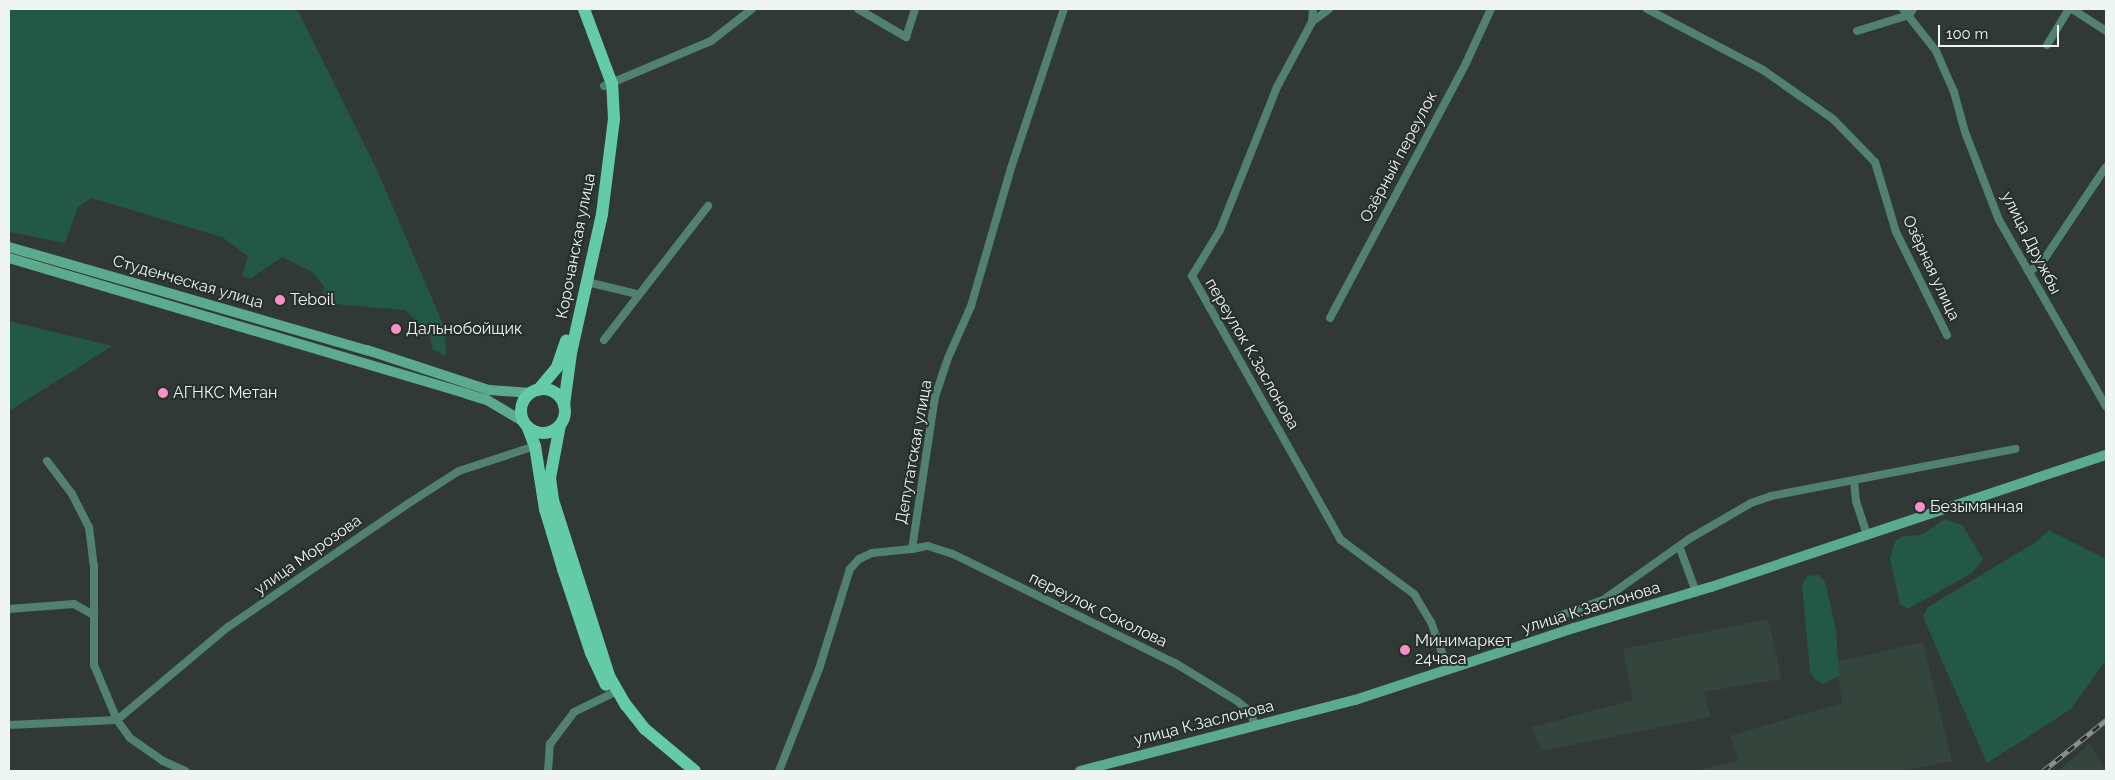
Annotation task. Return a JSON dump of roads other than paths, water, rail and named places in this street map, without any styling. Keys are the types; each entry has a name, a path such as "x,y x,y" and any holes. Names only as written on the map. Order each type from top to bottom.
{"main road":[{"name":"Корочанская улица","path":"534,391 564,352 595,213 607,120 608,85 584,27 574,9"},
{"name":"Корочанская улица","path":"564,405 602,214 614,119 608,85 584,9"},
{"name":"Студенческая улица","path":"9,247 341,342 489,390 534,391"},
{"name":"Студенческая улица","path":"9,258 467,394 494,404 526,425"},
{"path":"682,771 639,733 611,694 596,668 563,569 542,493 535,446 526,425 523,403 534,391 557,394 564,405 550,478 552,495 609,676 626,705 645,729 695,771"},
{"path":"526,425 541,433 560,425"},
{"name":"улица К.Заслонова","path":"1080,771 1355,700 1574,628 1696,592 2106,455"}],"street":[{"path":"608,85 711,41 752,9"},
{"path":"858,9 906,37 915,9"},
{"name":"Депутатская улица","path":"779,771 819,669 850,569 859,559 872,553 912,549 935,397 948,358 971,306 1011,168 1064,9"},
{"name":"переулок К.Заслонова","path":"1312,22 1313,9"},
{"name":"переулок К.Заслонова","path":"1329,9 1312,22 1277,86 1220,230 1192,276 1341,540 1414,594 1431,622 1448,669"},
{"name":"Озёрный переулок","path":"1330,318 1466,63 1491,9"},
{"name":"Озёрная улица","path":"1647,9 1763,70 1833,119 1874,162 1896,232 1947,335"},
{"path":"2047,45 2071,9 2106,31"},
{"path":"1857,31 1908,11"},
{"name":"улица Дружбы","path":"1908,11 1936,51 1954,92 1965,132 1999,220 2106,406"},
{"path":"2029,272 2043,261 2106,167"},
{"path":"604,340 637,294 708,206"},
{"path":"587,282 637,294"},
{"name":"улица Морозова","path":"117,720 228,627 406,504 459,471 535,446"},
{"path":"1548,620 1570,614 1603,600 1689,539 1751,503 1854,480 2016,449"},
{"path":"47,461 72,494 89,527 94,615 94,665 117,720 130,738 163,761 185,771"},
{"path":"1854,480 1856,500 1868,535"},
{"name":"переулок Соколова","path":"912,549 928,546 953,554 1175,663 1237,701 1248,710 1256,726"},
{"path":"1681,551 1696,592"},
{"path":"9,609 74,604 94,615"},
{"path":"1570,614 1574,628"},
{"path":"548,771 550,744 574,712 611,694"},
{"path":"9,725 117,720"}],"railway":[{"path":"2043,771 2106,720"}],"place":[{"name":"Teboil","path":"280,300"},
{"name":"Дальнобойщик","path":"396,329"},
{"name":"АГНКС Метан","path":"163,393"},
{"name":"Безымянная","path":"1920,507"},
{"name":"Минимаркет 24часа","path":"1405,650"}]}
